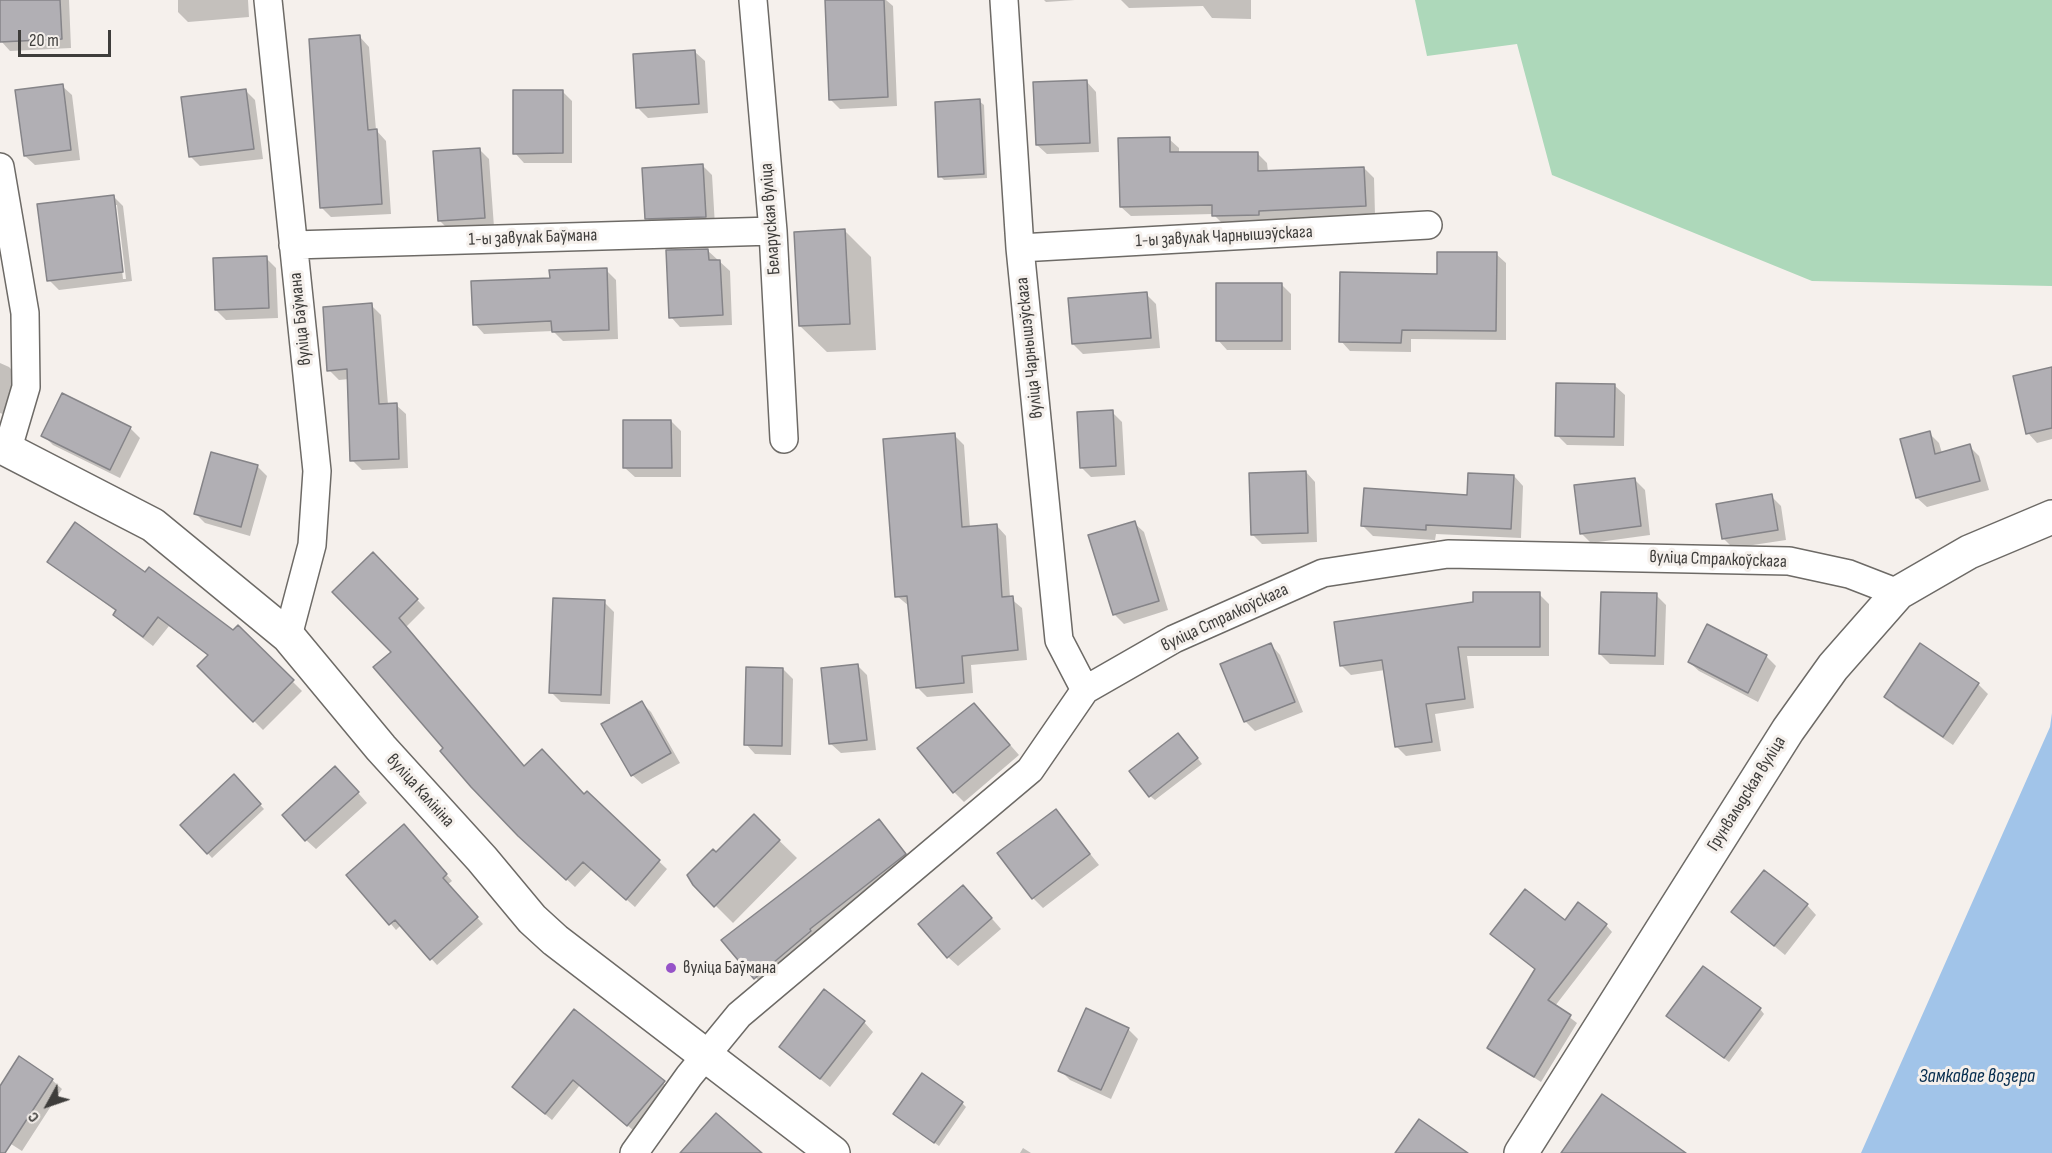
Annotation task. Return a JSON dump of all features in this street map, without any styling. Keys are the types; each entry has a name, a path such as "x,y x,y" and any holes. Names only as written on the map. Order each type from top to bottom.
{"main road":[{"name":"вуліца Калініна","path":"4,447 153,525 288,636 381,748 532,919 832,1153"},
{"name":"Грунвальдская вуліца","path":"1521,1153 1788,730 1833,666 1898,593 1969,552 2052,517"}],"street":[{"name":"вуліца Баўмана","path":"268,0 317,471 312,545 288,636"},
{"name":"Беларуская вуліца","path":"753,0 773,231 784,439"},
{"name":"вуліца Чарнышэўскага","path":"1004,0 1020,248 1059,640 1085,690"},
{"path":"0,167 25,313 26,387 4,447"},
{"name":"1-ы завулак Чарнышэўскага","path":"1020,248 1428,225"},
{"name":"1-ы завулак Баўмана","path":"293,245 773,231"},
{"name":"вуліца Стралкоўскага","path":"634,1153 705,1056 739,1015 1030,770 1085,690 1174,639 1323,573 1448,554 1789,561 1849,574 1898,593"}],"green space":[{"path":"1415,0 2052,0 2052,286 1812,281 1552,175 1517,44 1427,56"}],"water":[{"name":"Замкавае возера","path":"2052,713 2052,1153 1861,1153 2050,727"}],"building":[{"path":"0,0 60,0 62,39 0,42"},
{"path":"825,0 884,0 888,97 829,100"},
{"path":"360,35 368,130 377,129 382,204 320,208 309,39"},
{"path":"695,50 699,104 636,108 633,54"},
{"path":"1087,80 1090,143 1036,145 1033,82"},
{"path":"63,84 71,150 24,156 15,90"},
{"path":"246,89 254,149 189,157 181,97"},
{"path":"513,90 563,90 563,153 513,154"},
{"path":"980,99 984,174 938,177 935,102"},
{"path":"1170,137 1170,152 1258,152 1258,171 1364,167 1366,206 1259,211 1259,215 1212,216 1212,205 1120,207 1118,138"},
{"path":"480,148 485,218 438,221 433,151"},
{"path":"703,164 706,217 645,219 642,168"},
{"path":"114,195 123,272 47,281 37,204"},
{"path":"845,229 850,324 799,326 794,232"},
{"path":"708,249 709,260 720,260 723,315 669,318 666,250"},
{"path":"1437,252 1497,252 1496,331 1402,330 1401,343 1339,342 1340,272 1437,274"},
{"path":"267,256 269,308 215,310 213,258"},
{"path":"607,268 609,330 552,332 551,321 473,325 471,281 550,278 549,270"},
{"path":"1216,283 1282,283 1282,341 1216,341"},
{"path":"1147,292 1151,338 1072,344 1068,298"},
{"path":"372,303 379,404 397,403 399,459 350,461 347,369 327,371 323,307"},
{"path":"2052,367 2052,428 2026,434 2013,376"},
{"path":"1556,383 1615,384 1614,437 1555,436"},
{"path":"62,393 131,427 110,470 41,436"},
{"path":"1113,410 1116,466 1080,468 1077,412"},
{"path":"623,420 671,420 672,468 623,468"},
{"path":"1930,431 1935,454 1970,444 1980,481 1916,498 1900,439"},
{"path":"955,433 962,527 997,524 1002,597 1013,596 1018,650 962,656 964,683 916,688 907,596 895,597 883,439"},
{"path":"211,452 258,465 241,527 194,514"},
{"path":"1306,471 1308,533 1251,535 1249,473"},
{"path":"1468,473 1514,475 1511,529 1426,525 1426,530 1361,526 1364,488 1467,495"},
{"path":"1635,478 1641,526 1580,534 1574,485"},
{"path":"1772,494 1778,530 1722,539 1716,504"},
{"path":"1135,521 1159,601 1113,615 1088,535"},
{"path":"75,522 145,572 149,567 233,630 238,625 294,680 253,722 197,666 208,655 158,617 143,637 113,615 116,610 47,562"},
{"path":"373,552 418,599 399,618 524,766 542,749 584,794 587,791 660,860 626,900 583,862 566,880 518,836 440,751 443,748 373,667 391,652 332,592"},
{"path":"1473,592 1540,592 1540,647 1458,647 1465,699 1426,704 1432,742 1395,747 1382,660 1340,666 1334,622 1473,602"},
{"path":"1601,592 1657,593 1655,656 1599,654"},
{"path":"553,598 605,600 601,695 549,693"},
{"path":"1707,624 1767,655 1748,693 1688,662"},
{"path":"1271,643 1295,702 1244,722 1220,664"},
{"path":"1920,643 1979,683 1943,737 1884,697"},
{"path":"858,664 867,740 829,744 821,668"},
{"path":"746,667 783,668 782,746 744,745"},
{"path":"642,701 671,753 631,776 601,724"},
{"path":"974,703 1010,745 953,793 917,748"},
{"path":"1178,733 1198,758 1149,797 1129,771"},
{"path":"335,766 359,792 305,841 282,815"},
{"path":"234,774 261,804 207,854 180,825"},
{"path":"1056,809 1090,854 1032,899 997,853"},
{"path":"754,814 780,840 714,907 693,885 687,875 713,849 716,852"},
{"path":"879,819 906,854 810,929 811,931 754,979 721,940"},
{"path":"404,824 447,874 443,878 478,917 430,960 395,920 389,925 346,875"},
{"path":"1764,870 1808,904 1774,946 1731,912"},
{"path":"963,885 992,918 947,958 918,924"},
{"path":"1525,889 1565,920 1578,902 1607,924 1548,1000 1571,1015 1534,1077 1487,1048 1535,969 1490,934"},
{"path":"1703,966 1761,1008 1724,1058 1666,1016"},
{"path":"824,989 865,1021 820,1079 779,1047"},
{"path":"1086,1008 1129,1028 1101,1090 1058,1071"},
{"path":"574,1009 665,1081 627,1126 573,1080 545,1114 512,1087"},
{"path":"19,1056 53,1079 5,1153 0,1153 0,1086"},
{"path":"922,1073 963,1102 934,1143 893,1114"},
{"path":"1602,1094 1686,1153 1561,1153"},
{"path":"716,1113 762,1153 680,1153"},
{"path":"1419,1119 1468,1153 1395,1153"}],"place":[{"name":"вуліца Баўмана","path":"671,968"}]}
